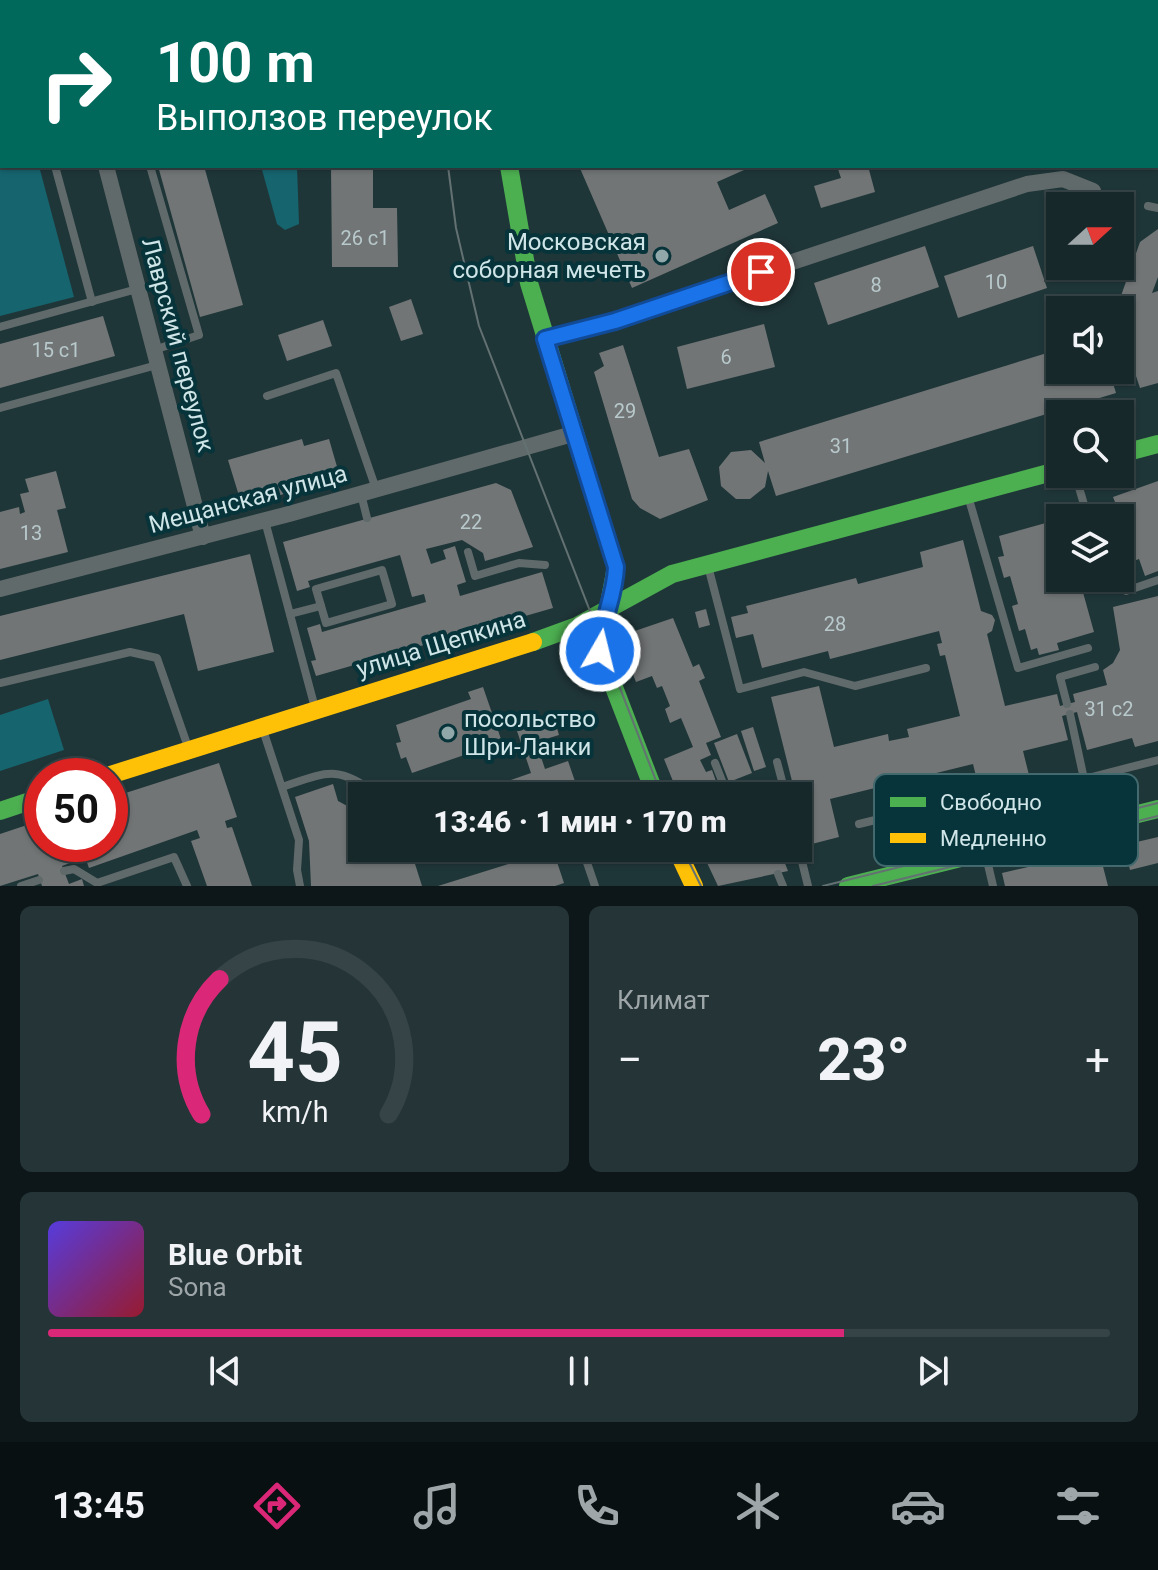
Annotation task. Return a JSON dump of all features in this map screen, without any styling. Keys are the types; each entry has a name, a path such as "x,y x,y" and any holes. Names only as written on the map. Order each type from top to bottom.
{"street":[{"name":"Лаврский переулок","path":"107,168 203,537"},
{"path":"509,168 529,283 616,567 613,594 600,631 600,651 651,782"},
{"path":"545,339 615,321 1027,184 1063,179 1093,191"},
{"name":"Мещанская улица","path":"0,589 203,537 576,433"},
{"path":"1134,450 1158,444"},
{"name":"улица Щепкина","path":"128,769 572,628 652,582 1046,474"},
{"path":"572,628 600,651"},
{"path":"0,811 24,803"},
{"path":"1138,814 1158,809"},
{"path":"683,862 694,886"},
{"path":"848,886 926,866"}],"lane":[{"path":"56,168 92,302"},
{"path":"0,408 156,357 199,335 151,168"},
{"path":"0,327 138,289"},
{"path":"267,396 336,373 369,492 367,518"},
{"path":"968,495 1018,668 1088,648"},
{"path":"265,520 315,708"},
{"path":"468,552 475,576 519,563 545,565"},
{"path":"381,565 392,604 326,623 321,606 316,589 381,565"},
{"path":"708,565 740,689 804,672 855,686 926,668"},
{"path":"1134,588 1158,580"},
{"path":"290,614 321,606"},
{"path":"0,683 130,652 157,658 189,749"},
{"path":"1067,704 1060,677 1095,667"},
{"path":"1070,714 1083,774"},
{"path":"262,725 299,840 297,870 300,886"},
{"path":"1103,774 1158,760"},
{"path":"777,762 782,782"},
{"path":"715,763 722,782"},
{"path":"282,787 322,774 341,772 357,782"},
{"path":"859,824 874,820"},
{"path":"64,871 74,869 97,883 174,857 187,886"},
{"path":"587,862 595,886"},
{"path":"802,862 808,886"},
{"path":"985,866 993,886"},
{"path":"778,874 783,886"},
{"path":"19,884 39,880"}],"shaded area":[{"path":"0,168 40,168 74,297 0,316"},
{"path":"262,168 297,168 299,224 285,230 277,224"},
{"path":"48,699 64,750 40,758 24,758 24,763 0,771 0,715"}],"building":[{"path":"159,168 205,168 243,305 200,317"},
{"path":"331,168 373,168 373,208 397,208 398,267 332,267"},
{"name":"Московская соборная мечеть","path":"580,168 748,168 717,182 729,210 765,194 778,223 632,288"},
{"path":"838,168 869,168 875,192 821,208 814,186 841,178"},
{"path":"1158,229 1158,277 1152,293 1158,291 1158,383 1140,388 1134,370 1134,296 1121,296 1127,280 1134,280 1134,259 1140,242"},
{"path":"925,246 939,287 828,325 814,283"},
{"path":"1033,246 1047,288 958,318 944,276"},
{"path":"411,299 423,334 401,341 389,307"},
{"path":"103,316 115,356 0,388 0,344"},
{"path":"323,320 332,346 287,361 278,335"},
{"path":"764,324 775,367 687,389 677,347"},
{"path":"623,345 659,457 689,449 708,500 660,519 640,508 632,499 594,372 604,366 599,353"},
{"path":"1046,353 1046,384 1113,384 1116,393 1093,400 1046,400 1046,414 776,496 768,471 765,487 750,499 736,499 721,486 719,467 731,452 751,450 765,463 759,442"},
{"path":"302,439 304,446 329,439 340,477 264,500 262,492 240,499 228,460"},
{"path":"56,471 66,508 57,510 68,552 0,569 0,512 19,507 20,514 25,512 20,494 29,492 25,479"},
{"path":"1158,481 1158,571 1145,576 1139,559 1134,561 1134,504 1116,504 1113,497"},
{"path":"496,483 511,490 533,547 485,561 483,553 462,540 426,549 431,564 446,559 443,550 455,546 466,582 457,585 460,596 542,572 553,608 316,676 311,661 316,660 307,628 320,624 322,632 426,602 424,594 412,597 400,555 308,581 310,587 297,591 283,542"},
{"path":"1046,523 1046,592 1083,592 1094,632 1057,643 1059,650 1039,655 1037,648 1031,650 1025,629 1019,631 1012,606 1018,604 1010,576 1004,578 998,557 1004,556 999,536"},
{"path":"963,540 981,611 992,615 995,620 992,631 987,634 1005,706 1057,694 1060,706 1075,702 1073,694 1107,685 1103,670 1113,663 1120,650 1113,607 1158,596 1158,741 1135,747 1132,738 1087,750 1077,712 1062,716 1068,740 1023,751 1029,774 976,774 973,764 932,774 874,774 874,788 830,799 839,837 812,844 812,782 792,782 771,697 819,686 834,747 888,734 889,741 909,737 907,729 960,716 945,655 940,656 937,644 942,643 939,631 830,659 828,651 762,668 753,634 736,638 731,617 748,613 746,606 856,578 858,584 923,567 920,552"},
{"path":"250,554 274,652 198,671 184,614 0,660 0,616"},
{"path":"706,609 710,625 699,628 695,612"},
{"path":"673,618 693,667 699,664 705,678 699,681 721,737 706,743 711,755 700,760 706,772 712,770 716,782 673,782 664,759 693,747 681,718 670,723 665,709 670,706 662,686 657,688 652,676 636,682 620,642 623,635"},
{"name":"посольство Шри-Ланки","path":"483,687 502,742 412,773 406,757 401,759 396,743 401,742 396,725 471,699 468,692"},
{"path":"553,715 559,735 536,742 545,769 568,761 575,782 505,782 531,773 516,728"},
{"path":"753,727 766,767 754,771 741,731"},
{"path":"737,734 752,773 729,782 714,743"},
{"path":"219,763 237,817 225,821 227,828 232,827 252,886 207,886 191,841 200,838 197,830 128,854 128,792"},
{"path":"333,784 338,801 348,806 348,862 414,862 422,886 311,886 309,841 295,797"},
{"path":"24,826 24,862 72,862 62,866 69,884 82,879 84,886 42,886 38,874 0,886 0,834"},
{"path":"1158,837 1158,863 1130,870 1129,866 1138,866 1138,842"},
{"path":"87,862 106,862 89,868"},
{"path":"515,862 557,862 564,883 555,886 438,886"},
{"path":"707,862 784,862 788,871 718,886"},
{"path":"1033,866 1103,866 1108,886 1005,886 1002,873"}],"tram line":[{"path":"448,168 456,228 479,326 657,782"},
{"path":"1138,808 1158,803"},
{"path":"1138,821 1158,816"},
{"path":"689,862 701,886"},
{"path":"823,886 904,866"},
{"path":"873,886 954,866"}],"traffic: fast":[{"path":"509,168 529,283 616,567 600,651 651,782"},
{"path":"1134,450 1158,444"},
{"path":"533,642 577,626 672,574 1046,474"},
{"path":"0,811 24,803"},
{"path":"1138,814 1158,809"},
{"path":"848,886 929,866"}],"traffic: slow":[{"path":"128,769 533,642"},
{"path":"683,862 694,886"}],"place":[{"name":"Московская соборная мечеть","path":"662,256"},
{"name":"посольство Шри-Ланки","path":"448,733"}],"route":[{"path":"600,651 600,631 613,594 616,567 545,339 615,321 761,272"}]}
